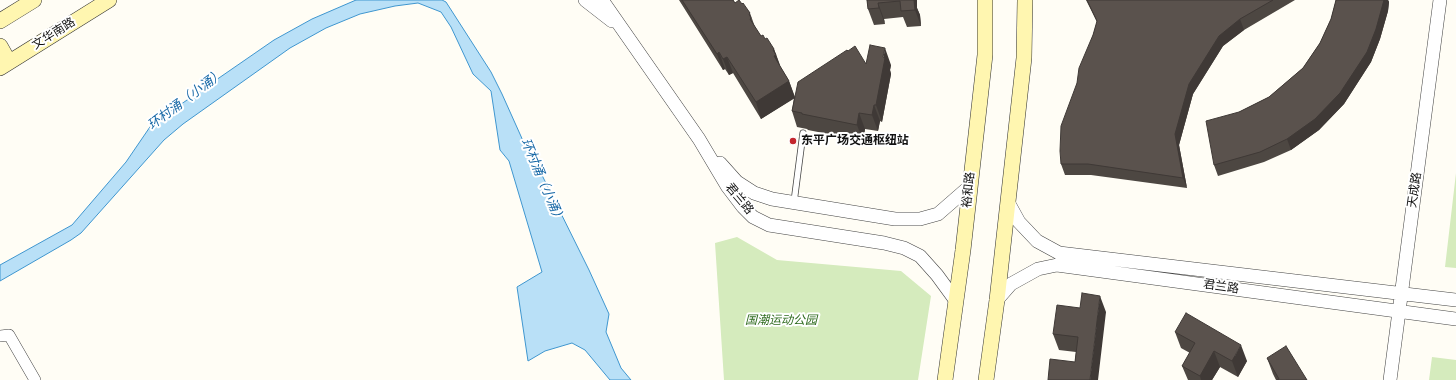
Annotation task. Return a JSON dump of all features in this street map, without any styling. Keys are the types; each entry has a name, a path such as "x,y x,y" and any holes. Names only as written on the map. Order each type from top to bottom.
{"main road":[{"path":"0,21 34,0"},
{"name":"文华南路","path":"5,65 108,0"},
{"name":"裕和路","path":"945,380 963,250 985,55 986,0"},
{"path":"986,380 997,300 1024,58 1025,0"},
{"path":"0,46 5,65"}],"street":[{"name":"君兰路","path":"585,0 623,30"},
{"name":"君兰路","path":"602,0 699,139 727,186 743,207 754,217 769,225 884,243 904,248 920,256 937,275 956,301"},
{"name":"天成路","path":"1390,380 1440,0"},
{"path":"699,139 737,182 754,193 772,199 794,203 895,219 920,219 938,214 969,187"},
{"name":"君兰路","path":"1008,202 1019,222 1037,241 1059,253 1456,300"},
{"name":"君兰路","path":"997,300 1011,284 1038,269 1057,265 1399,310 1456,319"},
{"path":"0,336 10,336 35,380"}],"lane":[{"path":"794,203 803,133"}],"green space":[{"path":"1456,173 1456,268 1445,267"},
{"name":"国潮运动公园","path":"737,237 777,260 901,271 931,296 918,380 724,380 715,243"},
{"path":"1432,357 1456,360 1456,380 1429,380"}],"water":[{"name":"环村涌（小涌）","path":"356,0 442,0 446,2 491,72 524,143 533,157 589,270 609,314 606,332 621,368 631,380 610,380 585,350 572,343 545,351 528,361 517,287 542,272 509,161 500,150 491,91 473,74 451,27 441,12 418,3 395,6 360,14 326,28 290,48 183,124 164,140 81,233 0,281 0,265 72,225 126,162 154,121 174,109 274,40 312,19"}],"building":[{"path":"682,0 733,0 735,3 739,0 742,4 743,3 750,13 750,19 761,36 763,35 765,39 767,38 774,49 773,50 776,55 774,56 789,81 756,102 727,57 723,59 719,52 717,54"},
{"path":"867,0 914,0 915,10 901,11 900,1 878,3 879,8 868,9"},
{"path":"1087,0 1273,0 1240,19 1219,36 1189,84 1175,134 1183,178 1088,164 1061,164 1061,126 1077,83 1079,68 1093,35 1097,21"},
{"path":"1336,0 1384,0 1376,29 1367,52 1340,93 1315,119 1287,139 1260,152 1214,165 1206,121 1239,112 1269,97 1303,68 1320,43 1331,19"},
{"path":"870,45 885,48 883,57 885,58 876,105 874,105 872,115 859,113 857,125 792,111 798,82 855,46 866,64"},
{"path":"1082,293 1100,296 1090,380 1048,380 1050,359 1075,362 1078,337 1053,334 1057,305 1080,308"},
{"path":"1186,313 1241,345 1232,361 1214,351 1200,376 1182,366 1195,343 1175,332"},
{"path":"1286,346 1307,380 1277,380 1279,379 1267,358"}],"place":[{"name":"东平广场交通枢纽站","path":"793,141"}]}
